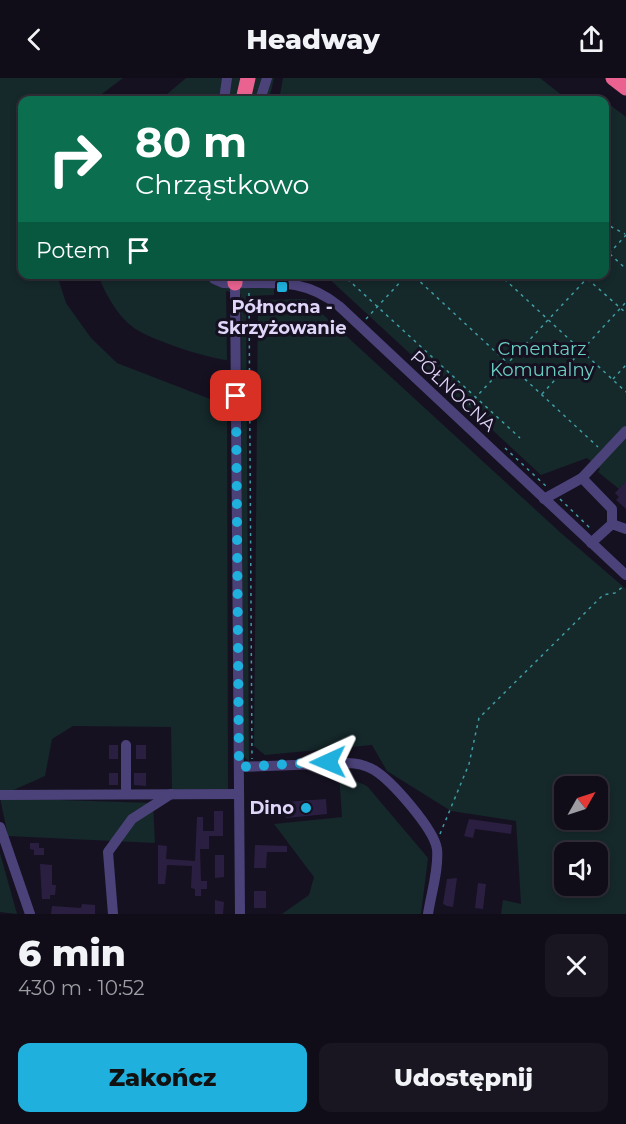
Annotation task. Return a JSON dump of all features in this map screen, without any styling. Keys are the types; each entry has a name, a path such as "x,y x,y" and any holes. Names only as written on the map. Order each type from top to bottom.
{"highway":[{"path":"244,96 248,78"},
{"path":"613,78 626,88"}],"street":[{"path":"225,96 227,78"},
{"path":"261,96 267,78"},
{"path":"218,279 223,283 235,279 240,914"},
{"name":"PÓŁNOCNA","path":"235,279 261,279 307,286 318,291 626,575"},
{"path":"544,499 582,478 626,432"},
{"path":"582,478 612,509 612,524 591,543"},
{"path":"612,524 626,529"},
{"path":"126,745 126,794"},
{"path":"239,767 309,762 362,764 390,783 433,837 435,846 428,914"},
{"path":"113,914 108,852 132,819 173,794"},
{"path":"0,795 239,794"},
{"path":"0,827 30,914"}],"path":[{"path":"609,226 626,235 610,254 626,269"},
{"path":"347,279 520,438"},
{"path":"370,315 401,279"},
{"path":"419,279 605,454"},
{"path":"505,279 626,392"},
{"path":"458,418 586,279 626,313"},
{"path":"250,290 248,296 252,766"},
{"path":"542,394 626,302"},
{"path":"613,380 626,365"},
{"path":"435,846 470,764 479,718 603,595 615,593 626,583"}],"green space":[{"path":"0,78 123,78 99,96 18,96 18,279 58,279 66,303 91,338 117,363 210,399 227,412 228,789 172,790 171,727 73,726 52,739 45,776 0,796"},
{"path":"186,78 274,78 270,96 165,96"},
{"path":"283,78 540,78 563,96 280,96"},
{"name":"Cmentarz Komunalny","path":"609,104 626,117 626,481 619,489 598,472 600,469 587,458 541,475 329,279 609,279"},
{"path":"100,279 274,279 274,295 246,296 249,762 243,755 241,294 226,291 227,360 179,348 142,333 122,317"},
{"path":"306,299 562,534 626,589 626,914 501,914 503,900 521,904 516,821 451,811 387,771 372,745 265,755 254,746 258,300"},
{"path":"339,774 367,786 428,858 421,914 282,914 309,895 314,877 274,824 342,817"},
{"path":"0,798 153,803 155,843 8,836"},
{"path":"0,853 17,914 0,912"}],"building":[{"path":"626,481 626,509 616,500 619,497 615,493"},
{"path":"109,745 118,745 118,759 109,759"},
{"path":"136,745 146,745 146,759 136,759"},
{"path":"109,773 118,773 118,785 109,785"},
{"path":"134,773 146,773 146,786 134,785"},
{"name":"Dino","path":"326,799 327,814 286,818 285,802"},
{"path":"214,811 223,811 223,836 209,836 209,849 200,849 201,881 207,881 207,889 201,889 201,896 195,896 195,889 191,888 192,866 167,865 165,884 158,884 158,845 167,846 166,859 195,861 197,817 203,817 203,831 214,831"},
{"path":"469,819 512,825 511,834 475,829 473,838 464,836"},
{"path":"30,843 39,843 39,848 44,848 44,855 34,855 34,850 30,849"},
{"path":"255,845 287,846 287,852 267,852 266,868 254,868"},
{"path":"215,855 224,855 224,877 215,878"},
{"path":"40,864 52,865 52,885 56,885 55,895 50,895 50,899 42,899"},
{"path":"457,878 453,907 447,906 443,904 447,879"},
{"path":"478,883 486,884 483,909 475,908"},
{"path":"254,891 266,891 266,908 254,908"},
{"path":"215,900 224,902 223,914 215,914"},
{"path":"82,904 95,905 95,914 51,914 52,906 81,908"}],"place":[{"name":"Północna - Skrzyżowanie","path":"282,287"},
{"name":"Dino","path":"306,808"}],"route":[{"path":"236,396 239,767 328,762"}]}
